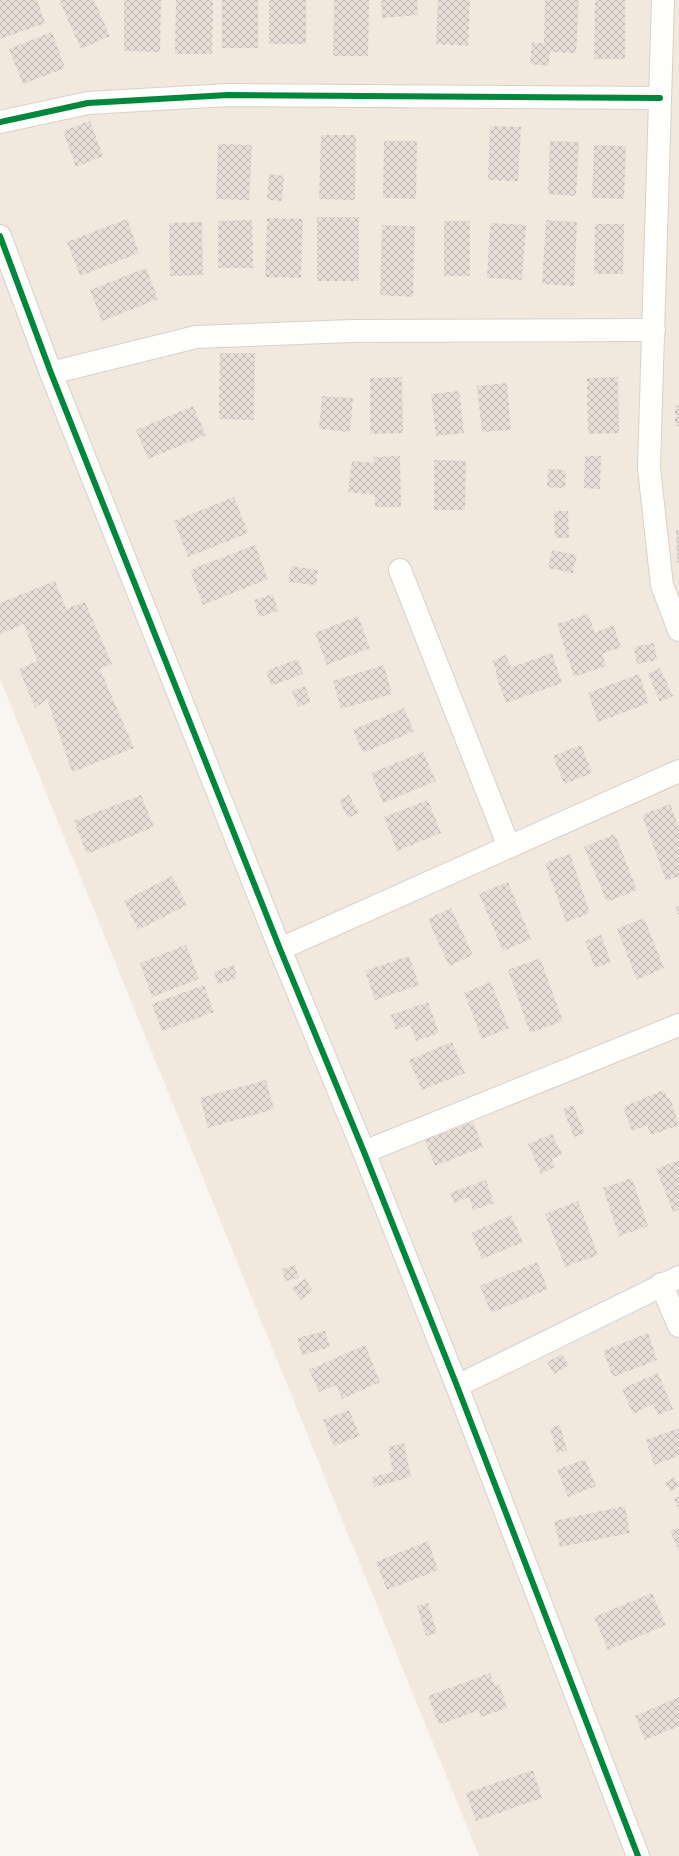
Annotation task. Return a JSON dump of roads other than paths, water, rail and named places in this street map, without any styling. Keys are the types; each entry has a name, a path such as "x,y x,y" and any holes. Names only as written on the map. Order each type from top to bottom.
{"street":[{"path":"663,0 649,468 662,585 679,630"},
{"path":"0,122 88,103 228,95 660,98"},
{"path":"0,236 51,373 280,949 364,1152 457,1386 638,1856"},
{"path":"51,373 196,337 351,331 654,330"},
{"path":"400,570 509,847"},
{"path":"280,949 679,771"},
{"path":"364,1152 679,1025"},
{"path":"457,1386 670,1280 679,1326"}]}
